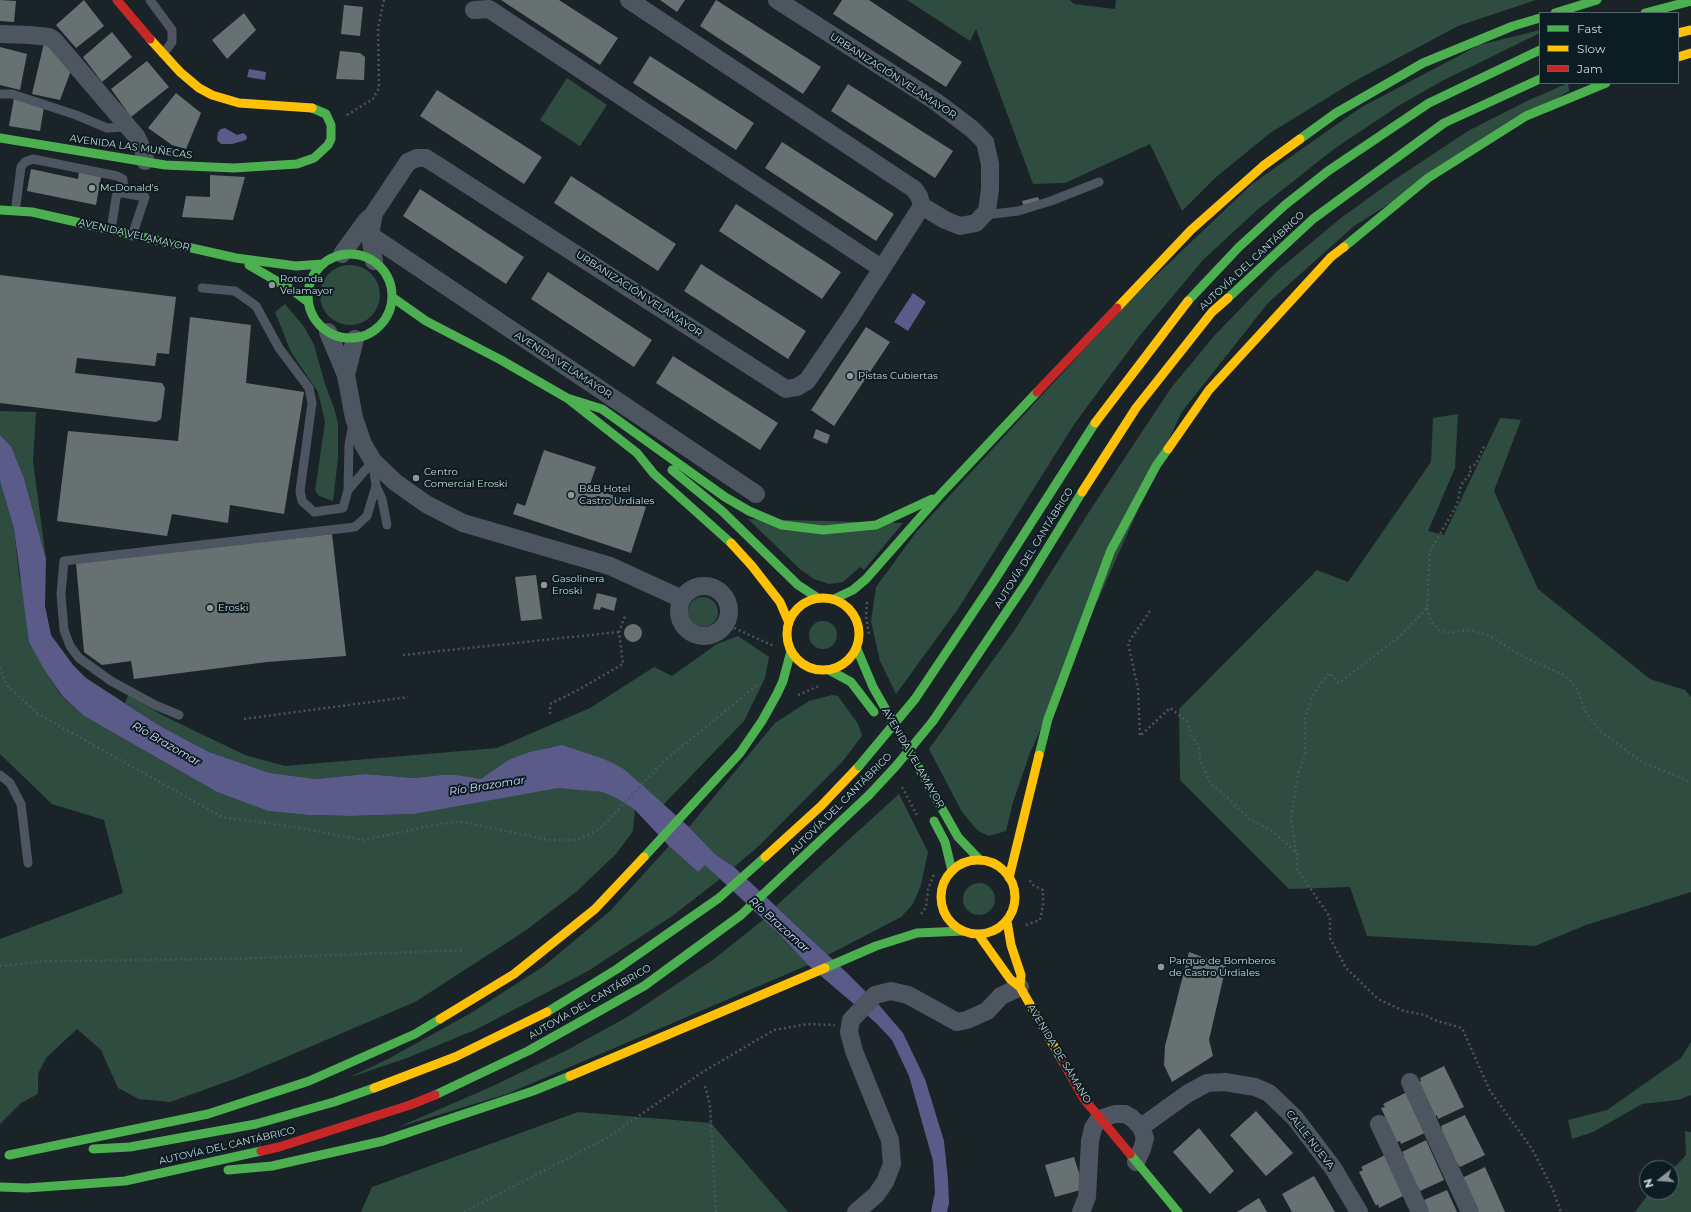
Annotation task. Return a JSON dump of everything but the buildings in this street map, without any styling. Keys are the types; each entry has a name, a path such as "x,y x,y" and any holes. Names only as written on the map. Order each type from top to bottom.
{"main road":[{"path":"117,0 163,54 191,82 212,95 239,103 310,107 326,114 331,125"},
{"path":"1558,12 1597,0"},
{"path":"1649,12 1691,1"},
{"path":"834,600 853,590 866,580 939,496 1191,230 1262,166 1336,113 1423,63 1513,26 1539,18"},
{"path":"1679,33 1691,30"},
{"name":"AUTOVÍA DEL CANTÁBRICO","path":"4,1155 130,1147 256,1124 334,1102 398,1080 455,1057 514,1029 570,999 648,948 719,898 821,806 859,766 915,699 994,581 1079,446 1110,402 1184,306 1239,248 1285,206 1328,171 1379,135 1436,100 1539,50"},
{"path":"1679,57 1691,53"},
{"name":"AUTOVÍA DEL CANTÁBRICO","path":"0,1187 27,1188 125,1181 280,1147 410,1105 469,1080 528,1051 644,986 741,915 869,795 896,766 933,721 1028,580 1069,512 1136,408 1212,312 1313,219 1444,124 1539,79"},
{"path":"1009,878 1048,719 1110,550 1156,466 1209,390 1331,257 1428,178 1526,116 1604,84"},
{"name":"AVENIDA LAS MUÑECAS","path":"0,138 165,165 234,168 297,164 314,158 322,152 332,139 331,125"},
{"path":"5,200 32,212"},
{"path":"0,210 32,212"},
{"name":"AVENIDA VELAMAYOR","path":"32,212 132,236 236,258 296,266 322,264"},
{"path":"342,254 364,256 374,261 388,276 391,286 391,306 384,322 371,333 355,338 345,338 328,332 314,319 308,302 308,288 313,274 331,257 342,254"},
{"name":"AVENIDA VELAMAYOR","path":"236,258 275,279 308,302"},
{"path":"392,296 404,307 426,321 501,360 567,398 637,453 654,474 725,537 752,566 780,602 789,623 788,642 791,651 798,660 807,667 818,670 829,670 845,663 857,649 859,629 851,610 834,600 818,598 798,586 722,511 662,461 637,453"},
{"path":"384,322 400,320 426,321"},
{"path":"567,398 602,408 725,497 749,511 782,524 823,530 876,525 939,496"},
{"path":"789,623 800,606 818,598"},
{"name":"AVENIDA VELAMAYOR","path":"857,649 873,687 958,837 980,860"},
{"path":"4,1155 208,1114 309,1081 415,1034 514,974 595,909 740,753 762,721 784,681 791,651"},
{"name":"AVENIDA VELAMAYOR","path":"829,670 851,682 858,690 906,768"},
{"name":"AVENIDA VELAMAYOR","path":"928,809 945,842 952,871"},
{"path":"125,1181 272,1166 383,1141 533,1091 804,978 876,946 917,933 963,931 978,934 989,933 999,928 1007,921 1013,910 1015,899 1014,888 1009,878 1001,868 980,860 970,861 952,871 946,879 942,899 948,918 963,931"},
{"name":"AVENIDA DE SÁMANO","path":"1007,921 1011,945 1021,975 1020,987"},
{"name":"AVENIDA DE SÁMANO","path":"978,934 1010,979 1020,987 1069,1075 1099,1119 1178,1212"}],"street":[{"path":"629,0 914,189 922,206 945,220 960,226 976,223 987,211"},
{"name":"URBANIZACIÓN VELAMAYOR","path":"777,0 935,101 972,129 985,142 990,164 990,189 987,211"},
{"path":"474,10 489,9 882,268"},
{"path":"0,34 30,35 54,40 136,136 144,152 145,161"},
{"name":"URBANIZACIÓN VELAMAYOR","path":"342,254 366,221 374,214 408,162 417,158 426,158 786,389 797,387 807,381 850,318 922,206"},
{"name":"URBANIZACIÓN VELAMAYOR","path":"374,214 370,235 374,261"},
{"name":"AVENIDA VELAMAYOR","path":"370,235 756,494"},
{"path":"328,332 346,375 354,418 373,461 395,482 414,497 447,517 610,566 682,599"},
{"path":"346,375 355,338"},
{"path":"702,586 718,590 727,603 729,611 725,624 718,632 710,636 694,634 687,630 682,624 679,607 682,599 687,592 702,586"},
{"path":"856,1212 876,1195 885,1182 892,1164 890,1140 854,1051 849,1032 851,1023 875,995 891,992 908,995 957,1022 967,1020 987,1011 1001,996 1020,987"},
{"name":"CALLE NUEVA","path":"1141,1127 1187,1094 1207,1083 1225,1082 1256,1087 1269,1093 1295,1118 1333,1168 1359,1212"},
{"path":"1410,1082 1470,1212"},
{"path":"1081,1212 1086,1197 1090,1141 1093,1128 1099,1119 1115,1114 1125,1114 1132,1118 1141,1127 1145,1138 1136,1162"},
{"path":"1379,1124 1420,1212"}],"lane":[{"path":"150,0 172,30 172,42 163,54"},
{"path":"0,94 12,94 76,115 107,128 128,126"},
{"path":"16,204 20,168 25,162 32,159 117,176 122,179 124,192"},
{"path":"987,211 993,214 1018,211 1051,201 1099,182"},
{"path":"110,230 117,192 124,192 145,197 132,236"},
{"path":"202,288 235,291 256,306 279,348 309,388 312,403 300,491 302,501 314,512 343,508 348,490 349,445 354,418"},
{"path":"348,490 373,461"},
{"path":"373,461 376,486 382,499 387,525"},
{"path":"179,715 155,705 111,681 79,658 70,646 64,630 61,594 64,561 355,527 367,516 376,486"},
{"path":"0,775 10,783 21,804 28,864"}],"path":[{"path":"331,125 373,99 379,88 378,28 384,0"},
{"path":"1484,446 1476,464 1470,468 1471,473 1461,485 1457,505 1430,551 1427,608 1430,619 1438,630 1447,633 1470,630 1490,636 1520,655 1564,675 1577,689 1585,711 1599,730 1642,762 1691,782"},
{"path":"1427,608 1400,636 1339,683 1329,673 1314,693 1305,717 1305,755 1298,773 1291,819 1297,853 1297,869 1330,917 1330,938 1346,968 1378,999 1404,1011 1425,1015 1434,1020 1462,1028 1490,1091 1532,1149 1553,1190 1560,1212"},
{"path":"1150,612 1128,643 1138,688 1140,736 1170,708 1187,721 1191,735 1199,746 1200,760 1210,784 1230,800 1249,819 1272,831 1297,853"},
{"path":"550,714 550,704 623,664 619,632 625,616"},
{"path":"725,624 777,647"},
{"path":"403,655 619,632"},
{"path":"0,667 6,684 38,714 222,817 295,827 363,840 446,823 463,822 549,840 578,840 601,828 664,761 756,686 777,694 789,701 807,690 826,685"},
{"path":"244,719 408,697"},
{"path":"0,966 48,961 231,959 465,950"},
{"path":"464,1212 607,1138 701,1073 774,1030 808,1024 851,1023"},
{"path":"705,1086 710,1105 716,1212"}],"green space":[{"path":"907,0 1070,0 1074,4 1115,9 1116,0 1536,0 1458,26 1353,82 1270,133 1215,178 1182,211 1150,144 1065,183 1033,184 976,29 970,41"},
{"path":"1539,30 1539,33 1442,81 1400,105 1334,149 1257,210 1203,260 1141,334 1075,423 958,609 896,694 880,661 871,621 876,587 917,531 1125,305 1252,184 1360,108 1479,45"},
{"path":"567,78 607,105 580,146 540,120"},
{"path":"1568,84 1569,91 1354,226 1268,303 1181,413 1030,753 1013,802 1006,831 989,836 978,831 962,812 929,749 1016,628 1089,512 1171,388 1215,335 1276,272 1341,218 1388,184 1468,131 1527,101"},
{"path":"350,265 367,270 375,278 380,295 375,312 367,320 350,325 333,320 325,312 320,295 325,278 333,270"},
{"path":"285,304 305,328 314,345 325,384 335,411 338,424 338,458 333,501 319,496 315,491 325,422 318,392 291,352 275,312"},
{"path":"0,411 36,412 33,461 46,559 24,478 11,446 0,435"},
{"path":"1458,414 1455,468 1428,531 1444,535 1500,418 1521,420 1494,491 1538,589 1650,679 1685,690 1691,697 1691,892 1586,925 1535,946 1367,936 1350,887 1289,889 1180,780 1179,709 1317,570 1348,582 1431,462 1433,418"},
{"path":"0,481 14,529 19,575 45,671 62,697 84,716 217,792 268,811 308,815 351,816 414,814 537,790 558,788 577,789 602,792 618,799 635,810 633,831 616,854 576,892 525,931 415,1002 237,1078 170,1102 139,1099 118,1088 101,1050 77,1029 46,1058 38,1074 38,1094 21,1103 0,1124 0,939 123,893 104,820 52,804 0,754"},
{"path":"748,519 903,523 864,570 860,567 843,582 829,584 814,579 801,570"},
{"path":"703,597 714,601 718,612 714,623 703,627 692,623 688,612 692,601"},
{"path":"823,621 833,625 837,635 833,645 823,649 813,645 809,635 813,625"},
{"path":"738,636 769,657 765,678 744,721 663,805 624,769 551,747 508,760 481,779 441,775 414,778 365,774 316,779 270,773 209,752 160,726 125,703 128,695 164,716 245,755 285,766 497,748 590,708 654,667 672,676 717,644"},
{"path":"832,695 838,696 858,724 862,736 842,762 760,845 734,867 715,854 689,827 775,723 809,701"},
{"path":"899,794 928,852 921,885 913,904 901,917 828,955 776,906"},
{"path":"669,846 698,872 705,864 720,879 671,917 588,971 475,1030 407,1058 348,1078 388,1059 471,1013 544,966 611,910"},
{"path":"976,883 982,883 992,890 995,899 994,905 988,912 982,915 976,915 966,908 963,902 963,896 970,886"},
{"path":"764,919 808,965 507,1094 396,1128 493,1086 569,1049 629,1016 714,959"},
{"path":"1691,1042 1691,1095 1678,1100 1642,1104 1593,1132 1572,1139 1568,1120 1607,1110 1681,1058"},
{"path":"578,1112 711,1123 788,1212 361,1212 372,1187"},
{"path":"1685,1131 1691,1132 1691,1212 1635,1212 1644,1200 1679,1200 1679,1162 1686,1155"}],"water":[{"path":"249,69 266,72 265,80 247,77"},
{"path":"225,128 237,135 244,133 247,137 246,140 232,144 221,144 217,140 218,132"},
{"path":"913,293 926,302 908,331 894,322"},
{"name":"Río Brazomar","path":"0,435 11,446 24,478 46,559 45,606 51,635 73,665 86,678 160,726 209,752 270,773 316,779 365,774 414,778 456,775 481,779 508,760 530,752 562,745 604,759 624,769 689,827 715,854 734,867 846,972 879,1005 903,1033 925,1079 944,1141 949,1203 947,1212 931,1212 935,1192 933,1161 909,1076 892,1040 875,1022 808,965 777,932 705,865 698,872 669,846 635,810 618,799 602,792 558,788 414,814 351,816 308,815 268,811 217,792 84,716 63,697 45,671 29,642 14,529 0,481"}],"traffic: fast":[{"path":"1558,12 1597,0"},
{"path":"1649,12 1691,1"},
{"path":"1300,139 1336,113 1423,63 1513,26 1539,18"},
{"path":"1188,301 1239,247 1285,205 1328,171 1429,103 1539,50"},
{"path":"1228,298 1313,219 1444,123 1539,79"},
{"path":"1344,247 1428,178 1526,116 1604,84"},
{"path":"0,138 165,165 234,168 297,164 314,158 328,145 331,139 331,125 326,114 312,108"},
{"path":"0,210 32,212 236,258 296,266 322,264"},
{"path":"342,254 358,254 374,261 385,272 392,288 392,296 392,304 389,312 380,326 374,331 358,338 342,338 326,331 315,320 308,304 308,288 315,272 326,261 342,254"},
{"path":"249,265 292,290 308,302"},
{"path":"392,297 426,321 501,360 567,398 637,453 654,474 731,543"},
{"path":"834,599 853,590 866,579 939,496 1037,392"},
{"path":"567,398 602,409 725,497 749,511 782,525 823,530 876,525 932,499"},
{"path":"915,699 994,581 1095,423"},
{"path":"1039,755 1048,719 1111,550 1156,466 1168,449"},
{"path":"672,470 722,511 798,585 818,598"},
{"path":"933,721 1028,580 1082,492"},
{"path":"857,649 873,687 958,837 980,860"},
{"path":"644,857 740,753 762,721 777,694 783,681 791,651"},
{"path":"829,670 851,682 874,712"},
{"path":"859,766 915,699"},
{"path":"869,795 896,766 933,721"},
{"path":"435,1095 528,1051 644,986 741,915 869,795"},
{"path":"934,821 945,842 952,871"},
{"path":"547,1012 617,969 719,898 765,857"},
{"path":"825,968 876,946 917,933 963,931"},
{"path":"9,1155 208,1114 309,1081 415,1034 440,1019"},
{"path":"228,1170 272,1166 383,1141 533,1091 570,1076"},
{"path":"93,1149 130,1147 256,1124 334,1102 374,1088"},
{"path":"0,1187 27,1188 125,1181 261,1151"},
{"path":"1130,1154 1178,1212"}],"traffic: slow":[{"path":"1679,33 1691,30"},
{"path":"150,39 180,72 199,88 212,95 239,103 312,108"},
{"path":"1679,57 1691,53"},
{"path":"1117,308 1191,230 1263,166 1300,139"},
{"path":"1168,449 1209,390 1331,257 1344,247"},
{"path":"1082,492 1136,408 1212,312 1228,298"},
{"path":"1095,423 1188,301"},
{"path":"731,543 752,566 780,602 789,623"},
{"path":"823,598 837,601 849,608 856,620 859,634 856,648 849,660 837,667 823,670 809,667 797,660 790,648 787,634 790,620 797,608 809,601 823,598"},
{"path":"1009,878 1039,755"},
{"path":"765,857 821,806 859,766"},
{"path":"440,1019 514,974 595,909 644,857"},
{"path":"978,860 992,863 1004,871 1012,883 1015,897 1012,911 1004,923 992,931 978,934 964,931 952,923 944,911 941,897 944,883 952,871 964,863 978,860"},
{"path":"1007,921 1011,945 1021,975 1020,987"},
{"path":"978,934 1010,979 1020,987 1063,1062"},
{"path":"570,1076 825,968"},
{"path":"374,1088 455,1057 547,1012"}],"traffic: jam":[{"path":"117,0 150,39"},
{"path":"1037,392 1117,308"},
{"path":"1063,1062 1084,1099 1130,1154"},
{"path":"261,1151 279,1147 410,1105 435,1095"}],"place":[{"name":"McDonald's","path":"92,188"},
{"name":"Rotonda Velamayor","path":"272,285"},
{"name":"Pistas Cubiertas","path":"850,376"},
{"name":"Centro Comercial Eroski","path":"416,478"},
{"name":"B&B Hotel Castro Urdiales","path":"571,495"},
{"name":"Gasolinera Eroski","path":"544,585"},
{"name":"Eroski","path":"210,608"},
{"name":"Parque de Bomberos de Castro Urdiales","path":"1161,967"}]}
